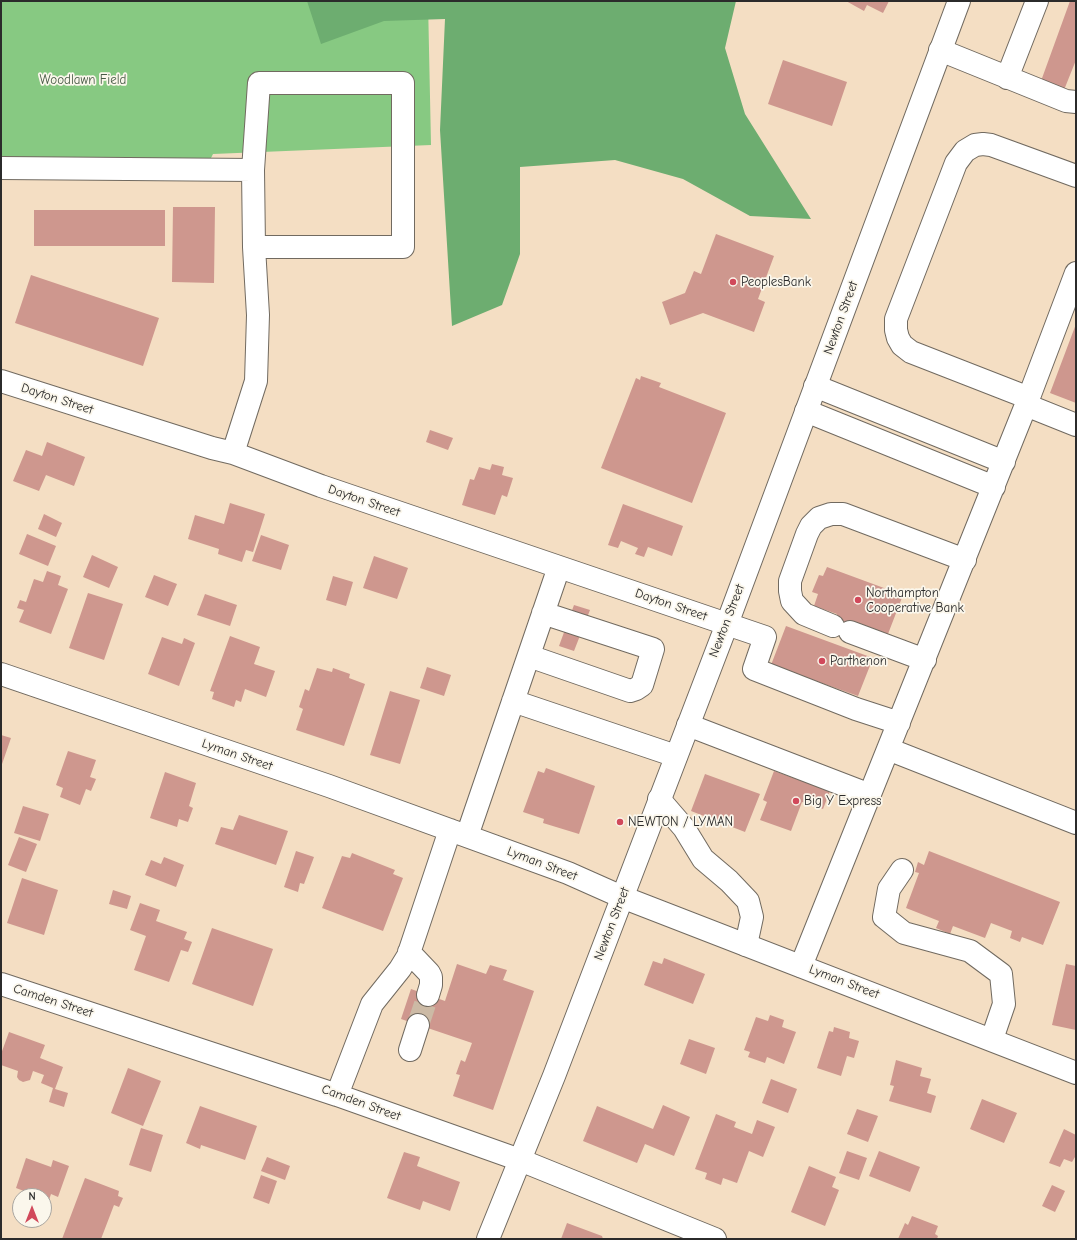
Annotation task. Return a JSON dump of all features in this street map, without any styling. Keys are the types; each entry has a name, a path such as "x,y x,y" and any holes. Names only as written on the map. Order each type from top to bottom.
{"street":[{"name":"Newton Street","path":"488,1239 520,1160 727,624 959,1"},
{"path":"1007,78 1037,1"},
{"path":"940,50 1066,101 1076,102"},
{"path":"233,453 256,381 258,315 254,247 253,170 260,83 403,83 403,247 254,247"},
{"path":"1076,176 987,144 975,145 965,151 956,163 896,318 898,338 902,345 911,352 1028,402 1076,425"},
{"path":"1,168 253,170"},
{"path":"801,966 1028,402 1076,273"},
{"name":"Dayton Street","path":"1,381 212,448 233,453 321,486 765,638 754,669 856,709 899,723"},
{"path":"815,386 1004,462"},
{"path":"806,411 994,487"},
{"path":"924,660 808,617 798,608 792,598 789,586 811,526 819,518 827,514 835,513 847,515 965,560"},
{"path":"337,1095 372,1004 400,969 409,952 513,701 559,567"},
{"path":"529,656 630,690 642,685 654,648 543,613"},
{"name":"Lyman Street","path":"1,674 329,786 568,873 622,897 992,1039 1076,1073"},
{"path":"513,701 676,756"},
{"path":"688,725 870,795"},
{"path":"888,749 1076,823"},
{"path":"659,799 684,828 703,859 729,881 748,901 752,917 746,945"},
{"path":"902,870 889,889 884,917 904,933 970,951 1001,974 1004,1004 992,1039"},
{"path":"409,952 431,977 431,985 428,995"},
{"name":"Camden Street","path":"1,984 337,1095 520,1160 715,1239"},
{"path":"410,1050 418,1025"}],"green space":[{"name":"Woodlawn Field","path":"1,1 428,1 431,145 213,154 208,164 1,163"},
{"path":"307,1 736,1 725,48 745,114 811,219 750,216 683,179 615,160 520,167 520,254 502,305 452,326 440,130 445,19 384,21 321,44"}],"building":[{"path":"846,1 889,1 883,13 867,5 864,11"},
{"path":"1070,1 1076,1 1076,60 1064,90 1041,81"},
{"path":"783,60 847,82 832,126 768,104"},
{"path":"173,207 215,207 214,283 172,282"},
{"path":"34,210 165,210 165,246 34,246"},
{"path":"716,234 774,256 758,299 765,302 754,332 703,313 670,325 662,302 685,293 694,271 701,274"},
{"path":"31,275 159,318 143,366 15,323"},
{"path":"1076,324 1076,403 1050,393"},
{"path":"641,376 661,383 659,387 726,413 692,503 601,468 636,378 640,380"},
{"path":"430,430 453,438 448,450 426,442"},
{"path":"47,442 85,457 74,486 46,475 39,491 13,481 26,450 42,456"},
{"path":"492,464 504,467 502,475 513,478 507,497 502,495 495,515 462,505 470,479 474,480 479,467 490,470"},
{"path":"230,503 265,514 253,552 246,550 242,562 218,554 219,549 188,539 195,515 224,524"},
{"path":"623,504 683,526 672,556 648,547 644,557 635,554 638,548 621,541 618,548 608,545"},
{"path":"44,514 62,523 56,537 38,529"},
{"path":"27,534 56,546 48,566 19,554"},
{"path":"261,535 289,545 281,570 252,561"},
{"path":"92,555 118,567 109,588 83,577"},
{"path":"374,556 408,568 397,599 363,588"},
{"name":"Northampton Cooperative Bank","path":"827,567 903,595 888,634 854,622 848,638 831,632 837,614 814,606 818,594 812,592 819,575 823,576"},
{"path":"47,571 61,576 58,585 68,589 51,634 19,622 24,610 17,608 20,600 26,602 34,579 43,582"},
{"path":"154,575 177,584 168,606 145,597"},
{"path":"333,576 353,582 346,606 326,600"},
{"path":"88,593 123,604 104,660 69,648"},
{"path":"205,594 237,605 230,626 197,615"},
{"path":"574,605 590,610 574,651 559,646"},
{"name":"Parthenon","path":"786,626 873,658 858,696 771,665"},
{"path":"230,636 260,647 254,664 275,671 266,697 245,689 241,702 236,700 234,707 212,699 214,692 210,691"},
{"path":"162,637 182,644 184,638 195,643 179,686 148,674"},
{"path":"427,667 451,675 444,696 420,688"},
{"path":"317,668 332,672 333,668 350,674 349,678 365,684 344,746 296,730 303,709 299,707 305,689 309,691"},
{"path":"390,691 420,700 400,764 370,755"},
{"path":"1,735 11,738 1,767"},
{"path":"68,751 96,760 90,777 96,779 91,791 86,789 80,805 60,797 63,788 56,785"},
{"path":"546,768 595,786 579,834 543,823 544,819 523,812 538,771 544,773"},
{"name":"Big Y Express","path":"774,771 830,791 823,809 802,802 791,831 760,820 767,802 763,800"},
{"path":"165,772 196,783 189,806 193,808 188,822 179,819 177,827 150,818"},
{"path":"705,774 760,794 745,832 691,811"},
{"path":"23,806 49,814 40,841 14,833"},
{"path":"239,815 288,831 276,865 215,844 221,827 233,830"},
{"path":"19,837 37,844 26,872 8,865"},
{"path":"296,851 314,857 304,884 300,883 298,892 284,887"},
{"path":"929,851 1060,902 1043,945 1022,937 1020,942 1010,938 1012,931 991,923 985,938 953,926 950,934 936,928 939,921 906,908 919,873 915,872 918,862 924,865"},
{"path":"352,853 395,870 393,874 403,878 383,931 322,908 342,856 350,858"},
{"path":"164,857 184,865 176,887 145,875 151,860 161,864"},
{"path":"22,878 58,890 44,935 7,923"},
{"path":"113,890 131,896 127,909 109,904"},
{"path":"140,903 160,910 156,921 187,932 184,939 192,942 188,952 181,950 169,982 134,970 146,936 130,930"},
{"path":"212,928 273,949 253,1006 192,984"},
{"path":"664,958 705,974 693,1004 644,985 653,961 662,964"},
{"path":"457,964 486,974 490,965 507,970 503,980 534,991 493,1110 453,1096 460,1075 456,1074 461,1060 465,1062 472,1043 401,1019 411,989 445,1001"},
{"path":"1066,964 1076,966 1076,1030 1052,1025"},
{"path":"770,1015 784,1020 782,1027 796,1032 784,1064 767,1057 765,1063 748,1057 750,1052 744,1050 756,1017 768,1021"},
{"path":"834,1027 850,1032 849,1038 859,1041 854,1058 847,1056 841,1076 817,1068 829,1031 833,1032"},
{"path":"9,1032 45,1045 40,1058 63,1067 55,1089 68,1093 64,1107 49,1102 53,1088 41,1083 44,1075 33,1071 30,1080 23,1082 17,1077 18,1071 1,1065 1,1054"},
{"path":"689,1039 715,1048 706,1074 680,1064"},
{"path":"896,1060 922,1068 920,1076 931,1079 927,1093 936,1096 931,1113 889,1101 894,1086 890,1085"},
{"path":"128,1068 161,1081 143,1126 111,1113"},
{"path":"771,1079 797,1089 788,1113 762,1103"},
{"path":"982,1099 1017,1113 1004,1143 970,1129"},
{"path":"663,1105 690,1117 674,1156 645,1144 637,1163 583,1141 597,1106 653,1129"},
{"path":"200,1106 257,1126 245,1160 201,1145 200,1149 186,1143"},
{"path":"857,1109 878,1116 868,1142 847,1134"},
{"path":"716,1114 736,1122 734,1127 752,1134 757,1120 775,1127 763,1157 749,1151 737,1183 723,1178 721,1185 705,1179 707,1173 695,1169"},
{"path":"141,1128 163,1135 151,1172 129,1165"},
{"path":"1064,1129 1076,1135 1076,1157 1072,1162 1064,1159 1060,1167 1049,1163"},
{"path":"847,1151 867,1158 859,1180 839,1173"},
{"path":"879,1151 920,1167 910,1192 869,1176"},
{"path":"404,1152 420,1157 417,1166 460,1182 450,1211 423,1201 420,1210 387,1198"},
{"path":"267,1157 290,1166 285,1180 261,1171"},
{"path":"26,1158 51,1167 53,1160 69,1166 58,1197 52,1194 52,1188 16,1188"},
{"path":"809,1166 836,1177 832,1187 839,1190 825,1226 791,1212"},
{"path":"261,1175 277,1181 269,1204 253,1198"},
{"path":"85,1178 119,1191 118,1196 123,1198 119,1207 114,1205 101,1239 62,1239"},
{"path":"1052,1185 1065,1191 1055,1212 1042,1206"},
{"path":"912,1216 938,1226 935,1234 938,1236 937,1239 898,1239 905,1223 908,1225"},
{"path":"567,1223 602,1236 603,1239 561,1239"}],"tunnel":[{"path":"418,1025 428,995"}],"place":[{"name":"PeoplesBank","path":"733,282"},
{"name":"Northampton Cooperative Bank","path":"858,600"},
{"name":"Parthenon","path":"822,661"},
{"name":"Big Y Express","path":"796,801"},
{"name":"NEWTON / LYMAN","path":"620,822"}]}
